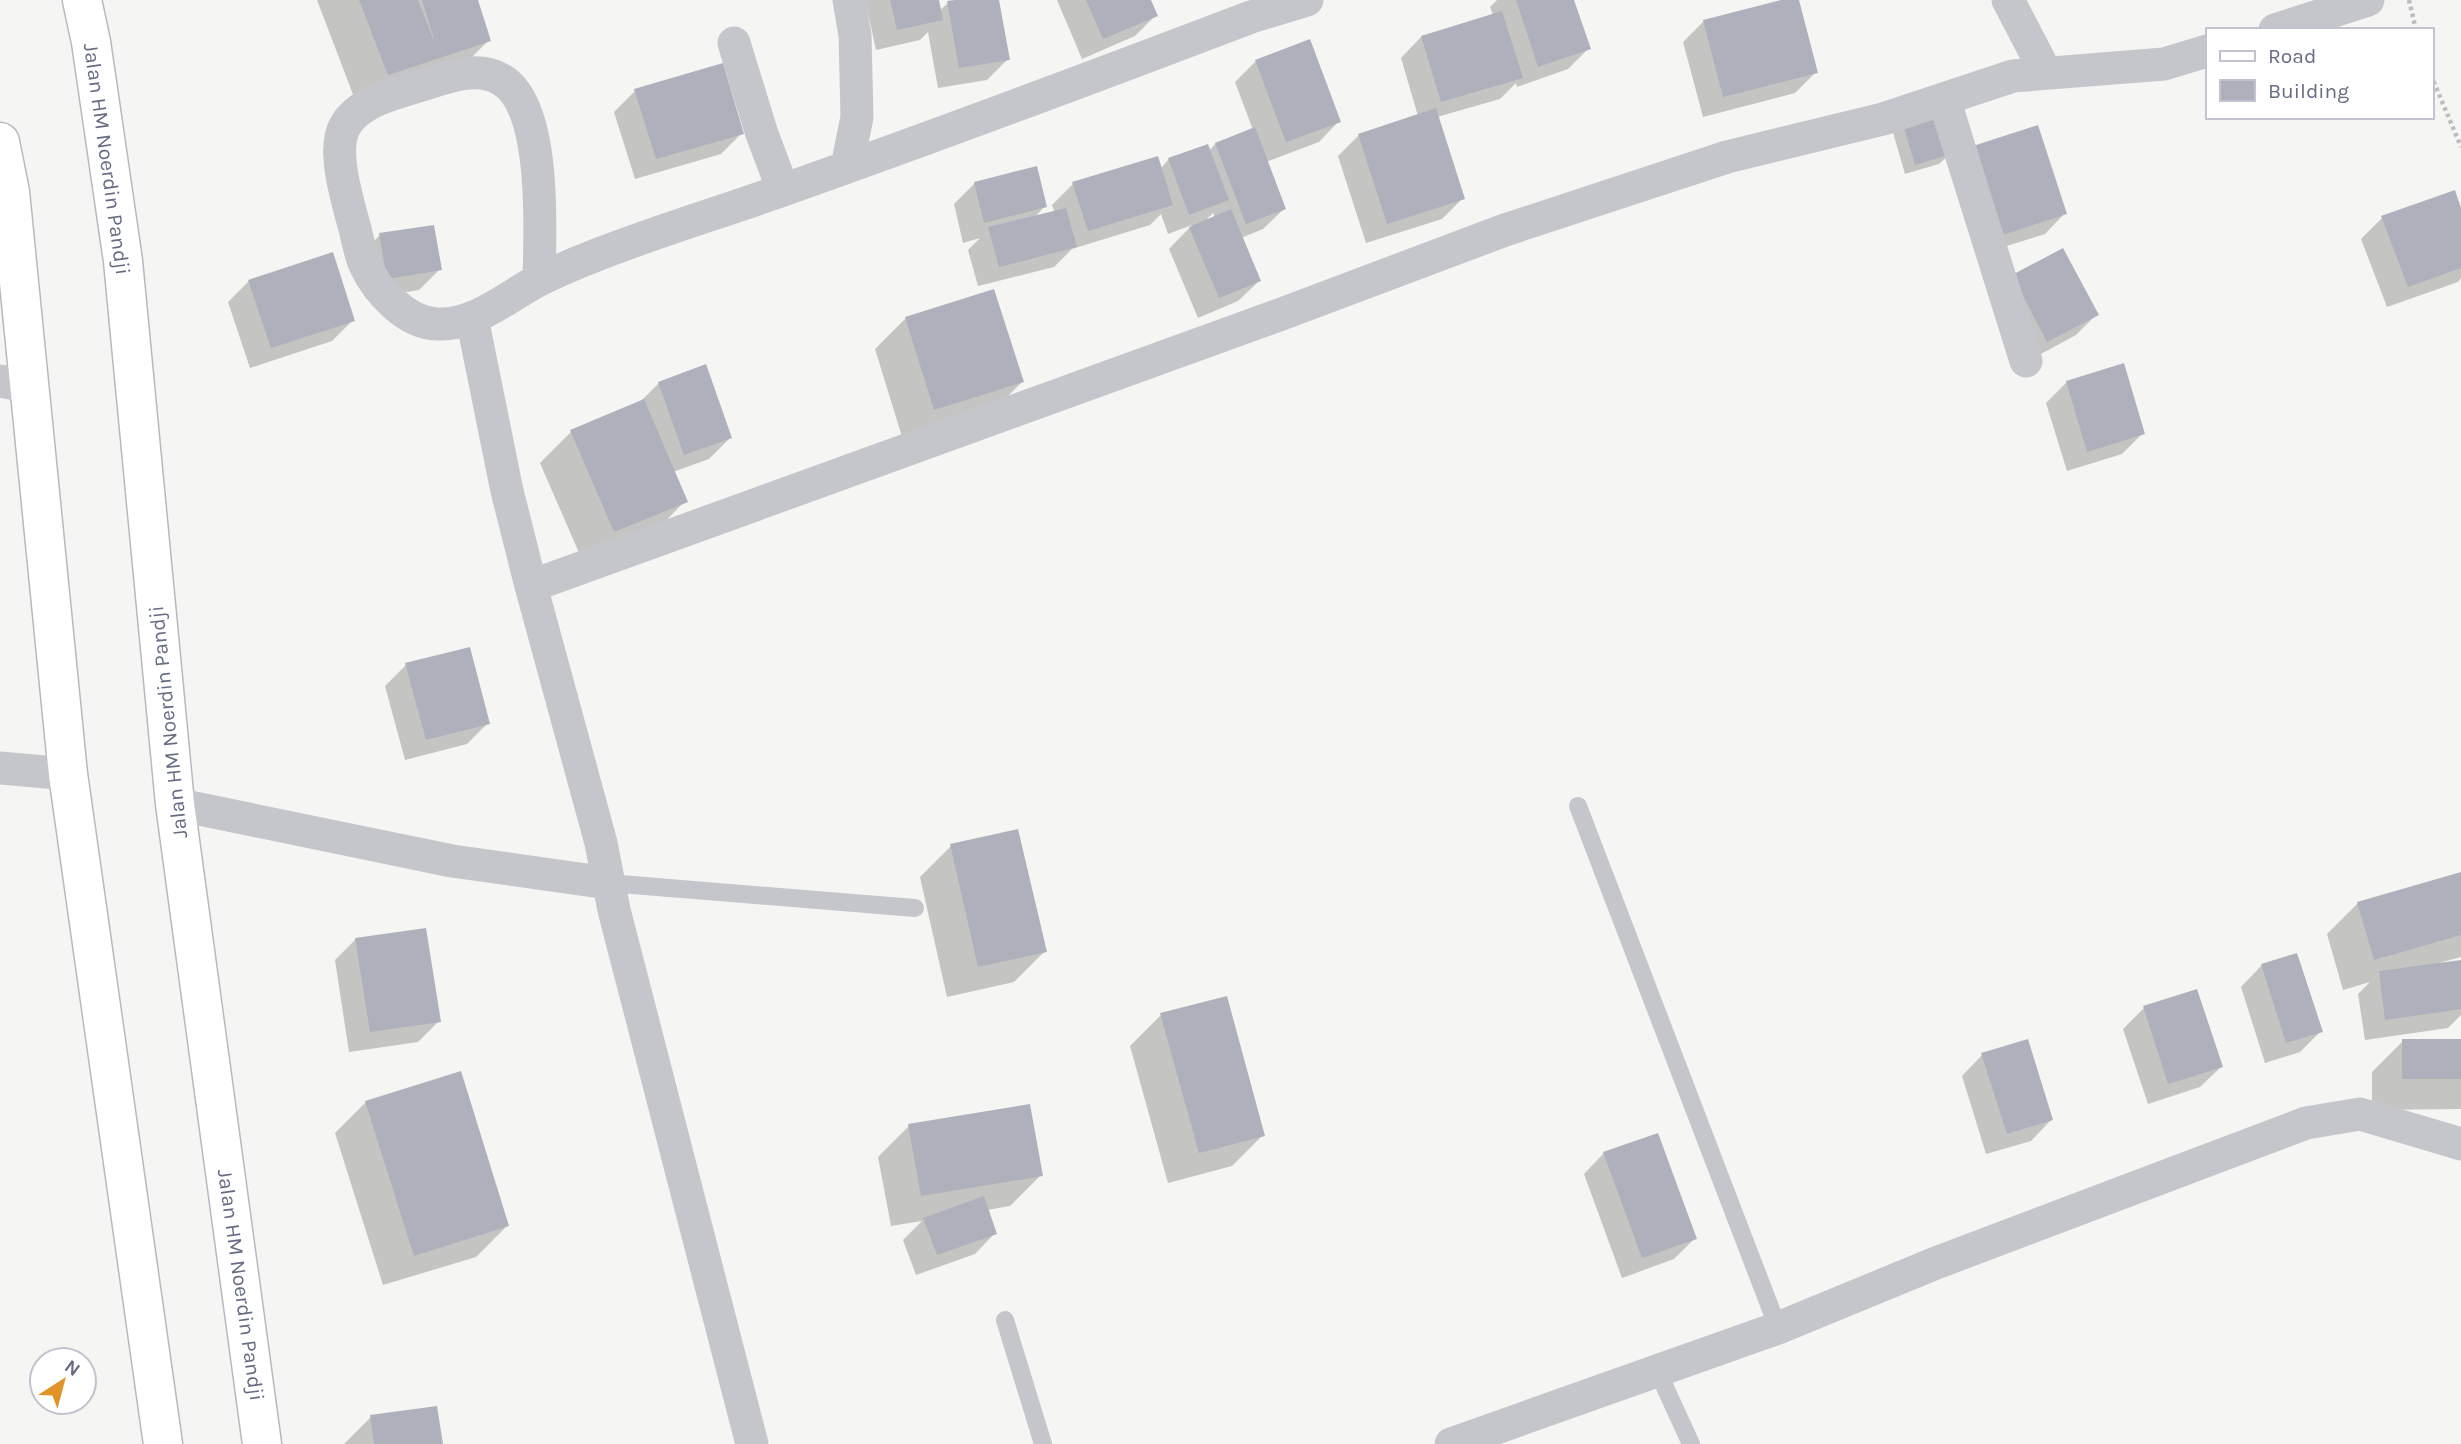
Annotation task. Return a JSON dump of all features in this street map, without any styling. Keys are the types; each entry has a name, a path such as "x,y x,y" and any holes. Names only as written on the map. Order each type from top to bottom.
{"main road":[{"name":"Jalan HM Noerdin Pandji","path":"82,0 91,42 124,261 175,804 262,1444"},
{"path":"0,142 10,192 15,384 163,1444"}],"street":[{"path":"847,167 857,117 855,35 849,0"},
{"path":"539,280 540,191 533,141 525,108 512,88 500,78 488,75 474,73 449,76 388,95 358,110 343,130 339,147 346,197 364,264 378,286 394,303 421,321 439,324 472,318 539,280 591,257 847,167 1248,9 1307,0"},
{"path":"2008,0 2046,73"},
{"path":"2281,28 2368,0"},
{"path":"734,43 762,134 783,190"},
{"path":"531,586 1279,315 1505,230 1727,157 1883,119 2013,76 2164,64 2206,51"},
{"path":"1944,99 2026,361"},
{"path":"472,318 507,491 601,843 608,883 752,1444"},
{"path":"0,768 68,774"},
{"path":"175,804 453,861 608,883"},
{"path":"1451,1444 1778,1328 1936,1263 2305,1123 2360,1114 2461,1144"}],"lane":[{"path":"1578,806 1778,1328"},
{"path":"608,883 915,908"},
{"path":"1005,1320 1043,1444"},
{"path":"1658,1371 1691,1444"}],"path":[{"path":"2409,0 2416,28"},
{"path":"2433,80 2461,147"}],"building":[{"path":"359,0 418,0 436,46 422,0 478,0 491,41 388,75"},
{"path":"890,0 939,0 943,20 897,30"},
{"path":"999,0 1010,60 959,68 947,1"},
{"path":"1086,0 1151,0 1158,16 1103,39"},
{"path":"1516,0 1574,0 1591,49 1538,67"},
{"path":"1781,0 1799,0 1818,73 1723,97 1703,20"},
{"path":"1502,11 1523,78 1441,102 1421,36"},
{"path":"1310,39 1341,122 1286,142 1255,60"},
{"path":"723,63 744,134 656,159 634,89"},
{"path":"1436,108 1465,199 1387,224 1358,134"},
{"path":"1938,108 1951,154 1915,165 1901,118"},
{"path":"2038,125 2067,214 2002,235 1973,146"},
{"path":"1255,127 1286,209 1246,224 1215,143"},
{"path":"1208,144 1229,200 1189,215 1168,158"},
{"path":"1158,156 1173,205 1088,231 1072,182"},
{"path":"1037,166 1047,207 984,223 974,182"},
{"path":"2455,190 2461,208 2461,268 2408,287 2381,216"},
{"path":"1066,208 1077,247 999,267 988,227"},
{"path":"1231,209 1261,281 1219,298 1189,227"},
{"path":"434,225 442,270 387,279 379,233"},
{"path":"2063,248 2099,315 2047,342 2012,275"},
{"path":"333,252 355,321 271,348 248,280"},
{"path":"994,289 1024,382 934,410 905,317"},
{"path":"2124,363 2145,434 2087,452 2066,381"},
{"path":"706,364 732,438 684,455 658,382"},
{"path":"644,399 688,502 614,532 570,430"},
{"path":"470,647 490,724 426,740 405,663"},
{"path":"1018,829 1047,952 978,967 950,844"},
{"path":"2461,872 2461,935 2374,960 2357,902"},
{"path":"426,928 441,1022 370,1032 355,938"},
{"path":"2297,953 2323,1032 2286,1043 2261,964"},
{"path":"2461,960 2461,1009 2385,1020 2379,971"},
{"path":"2197,989 2223,1067 2168,1084 2143,1006"},
{"path":"1227,996 1265,1136 1199,1153 1160,1013"},
{"path":"2028,1039 2053,1120 2007,1134 1981,1053"},
{"path":"2402,1039 2461,1039 2461,1079 2402,1079"},
{"path":"461,1071 509,1226 414,1256 365,1101"},
{"path":"1030,1104 1043,1176 921,1196 908,1124"},
{"path":"1658,1133 1697,1239 1642,1258 1603,1152"},
{"path":"984,1196 997,1234 937,1255 923,1218"},
{"path":"437,1406 443,1444 374,1444 370,1415"}]}
